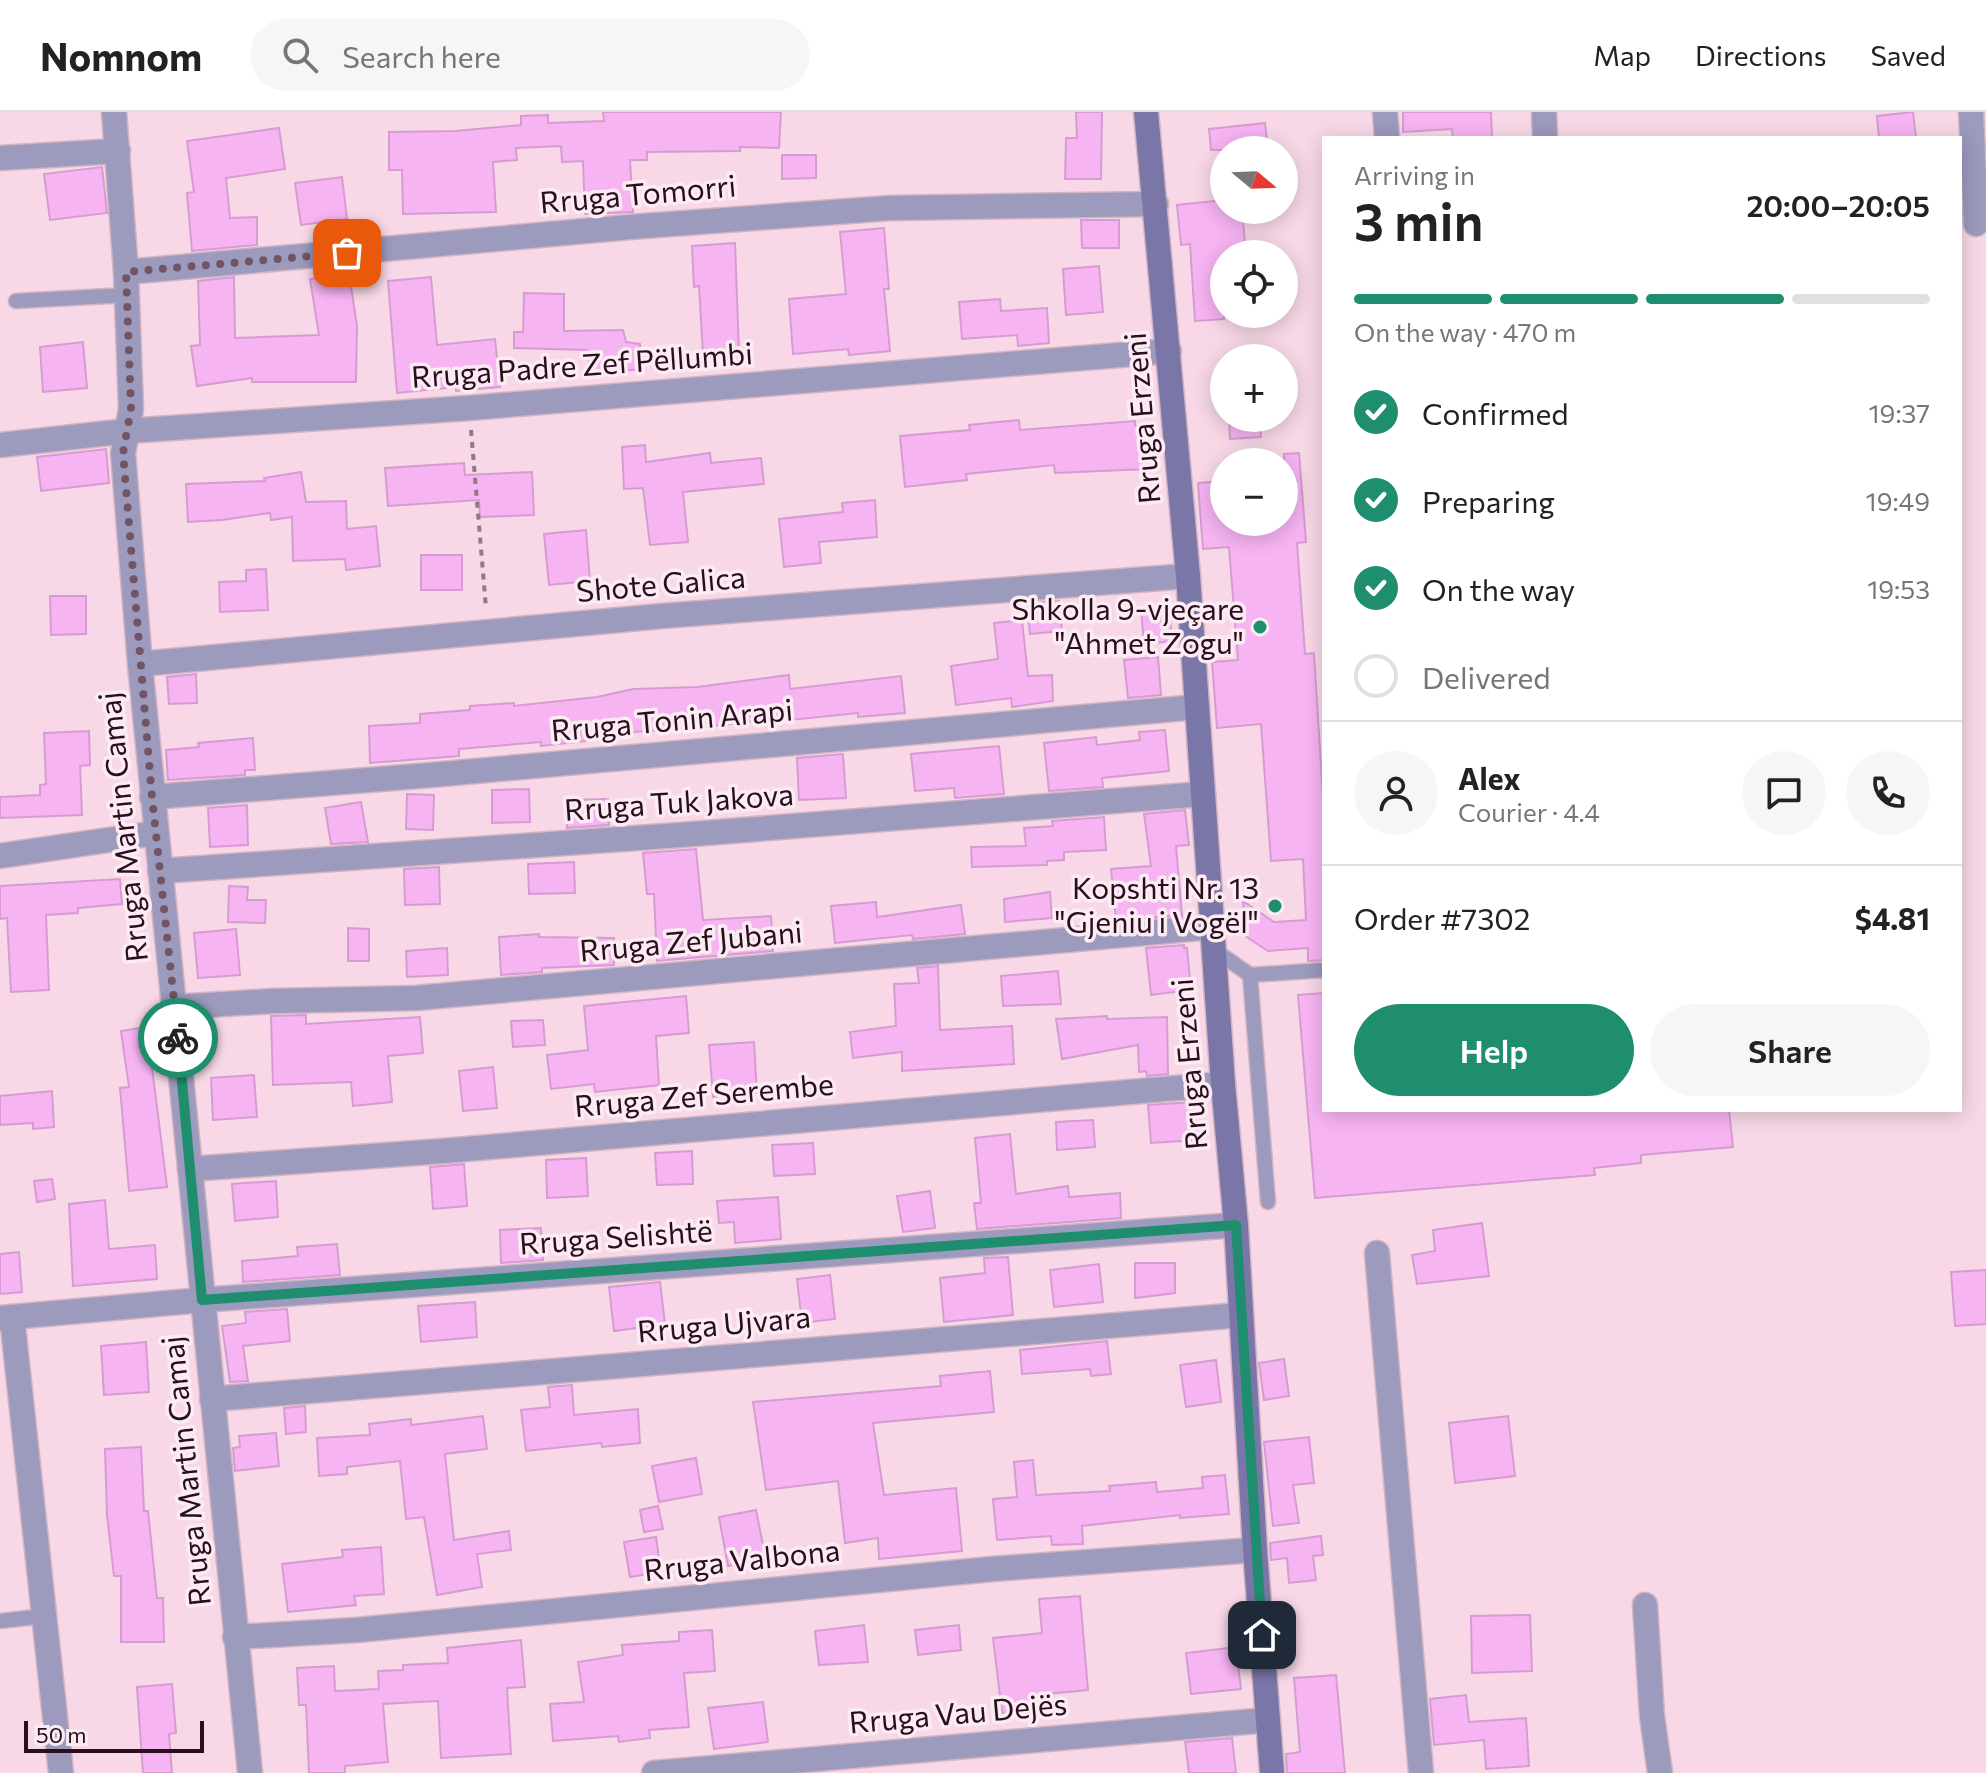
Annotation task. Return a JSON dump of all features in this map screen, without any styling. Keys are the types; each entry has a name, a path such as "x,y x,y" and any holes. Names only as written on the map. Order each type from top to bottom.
{"street":[{"name":"Rruga Martin Camaj","path":"114,112 127,284 131,409 123,453 140,664 250,1773"},
{"name":"Rruga Erzeni","path":"1146,112 1188,576 1223,1084 1236,1225 1272,1773"},
{"path":"1385,112 1387,136"},
{"path":"1544,112 1545,136"},
{"path":"1971,112 1976,224"},
{"path":"0,158 118,151"},
{"name":"Rruga Tomorri","path":"127,284 630,227 890,208 1156,204"},
{"name":"Rruga Padre Zef Pëllumbi","path":"0,445 127,431 469,408 1169,351"},
{"name":"Shote Galica","path":"140,664 488,632 1188,576"},
{"name":"Rruga Tonin Arapi","path":"152,797 1197,707"},
{"name":"Rruga Tuk Jakova","path":"160,871 1203,794"},
{"path":"0,856 156,833"},
{"name":"Rruga Zef Jubani","path":"175,1007 432,997 1213,938"},
{"name":"Rruga Zef Serembe","path":"190,1169 443,1151 1223,1084"},
{"name":"Rruga Selishtë","path":"6,1317 1236,1225"},
{"path":"1377,1253 1421,1773"},
{"name":"Rruga Ujvara","path":"212,1399 1241,1315"},
{"path":"6,1317 61,1773"},
{"name":"Rruga Valbona","path":"235,1637 357,1630 935,1574 1255,1550"},
{"path":"1645,1605 1652,1716 1660,1773"},
{"name":"Rruga Vau Dejës","path":"654,1773 1268,1720"}],"lane":[{"path":"16,301 127,284"},
{"path":"1213,938 1250,975 1268,1202"},
{"path":"1250,975 1322,970"},
{"path":"0,1621 44,1616"}],"path":[{"path":"469,408 488,632"}],"building":[{"path":"603,112 781,112 779,148 647,152 647,160 630,160 633,212 585,214 583,161 562,162 561,146 516,148 517,160 493,162 496,212 403,214 402,170 389,170 389,132 455,131 521,125 521,116 548,115 548,123 604,121"},
{"path":"1076,112 1102,112 1101,179 1065,179 1066,138 1077,138"},
{"path":"1403,112 1491,112 1492,136 1453,136 1452,129 1403,132"},
{"path":"1913,112 1916,136 1879,136 1877,116"},
{"path":"1265,123 1266,136 1210,136 1210,140 1209,129"},
{"path":"279,128 285,169 226,178 230,218 257,217 257,245 192,251 187,193 194,192 187,141"},
{"path":"782,155 816,155 816,178 782,179"},
{"path":"102,167 107,213 50,220 44,174"},
{"path":"342,177 347,219 301,225 295,183"},
{"path":"1210,201 1210,224 1243,224 1245,240 1210,240 1210,320 1195,321 1190,244 1181,245 1177,205"},
{"path":"1081,220 1119,220 1119,248 1082,248"},
{"path":"884,228 889,289 884,289 890,351 849,355 848,349 793,354 789,299 846,294 840,232"},
{"path":"735,243 739,352 703,354 699,286 694,287 692,246"},
{"path":"1099,266 1103,312 1066,315 1063,269"},
{"path":"349,273 357,326 356,382 252,382 252,378 197,386 191,346 200,345 198,281 234,277 235,338 319,335 310,279"},
{"path":"431,277 437,345 495,339 500,387 456,391 456,387 397,393 388,281"},
{"path":"524,293 564,294 564,331 623,330 626,342 640,344 643,370 590,370 587,350 514,348 514,332 523,332"},
{"path":"1000,299 1001,311 1047,308 1049,343 1018,346 1017,335 962,339 959,302"},
{"path":"83,342 87,388 43,392 40,347"},
{"path":"1019,420 1020,430 1135,421 1135,426 1145,426 1147,469 1055,473 1054,465 966,474 967,480 905,487 900,436 970,430 969,425"},
{"path":"1230,432 1261,432 1261,437 1230,439"},
{"path":"645,445 646,462 710,453 711,463 761,458 764,484 683,492 688,542 650,545 643,488 624,489 622,447"},
{"path":"106,449 109,483 41,491 37,457"},
{"path":"1299,453 1306,542 1297,543 1305,654 1314,653 1322,783 1322,960 1308,961 1308,948 1268,951 1245,936 1243,901 1274,922 1306,920 1303,859 1271,861 1261,724 1217,728 1212,662 1238,660 1229,547 1203,549 1198,483 1210,482 1210,536 1298,536"},
{"path":"464,463 465,475 532,472 534,515 480,517 479,500 388,506 385,468"},
{"path":"301,472 306,502 346,501 347,529 376,526 380,566 346,570 345,559 293,561 292,517 271,520 270,513 188,522 186,484 265,481 264,478"},
{"path":"875,500 877,537 819,542 821,563 784,567 779,519 843,512 842,503"},
{"path":"586,530 590,581 549,585 544,534"},
{"path":"421,555 462,555 462,590 421,590"},
{"path":"266,569 268,610 220,612 219,582 246,581 246,570"},
{"path":"50,596 86,596 86,634 51,635"},
{"path":"1059,601 1062,631 1030,634 1027,603"},
{"path":"1169,607 1172,641 1144,644 1141,610"},
{"path":"1022,620 1028,676 1052,675 1053,701 1012,707 1011,698 956,705 951,666 998,659 994,623"},
{"path":"1158,657 1161,695 1128,698 1124,660"},
{"path":"196,674 197,703 169,704 167,677"},
{"path":"789,675 790,689 901,676 905,713 858,717 858,713 790,720 789,716 700,728 633,732 584,730 585,741 459,749 459,756 370,763 369,726 420,723 420,714 470,710 470,706 514,703 514,706 597,697 633,689 697,687"},
{"path":"1165,730 1169,771 1102,778 1103,787 1049,791 1044,743 1096,737 1097,745 1140,740 1139,732"},
{"path":"89,731 90,765 80,766 82,815 0,818 0,797 40,795 40,785 46,784 44,733"},
{"path":"253,738 255,770 245,770 245,775 168,780 166,750 199,747 198,743"},
{"path":"999,746 1004,794 955,798 954,788 915,791 911,754"},
{"path":"843,754 846,798 799,800 797,758"},
{"path":"529,789 530,822 492,823 492,790"},
{"path":"407,794 434,795 433,830 406,829"},
{"path":"608,799 609,825 567,828 567,800"},
{"path":"361,802 368,842 331,844 325,808"},
{"path":"247,805 248,845 210,847 208,808"},
{"path":"1185,810 1189,845 1176,846 1182,915 1116,921 1111,869 1151,866 1144,814"},
{"path":"1104,817 1106,850 1064,852 1064,860 1047,861 1047,865 972,867 971,847 1026,846 1024,828 1053,826 1052,821"},
{"path":"696,849 703,920 771,916 773,951 657,961 654,894 647,894 643,853"},
{"path":"574,862 575,893 529,894 528,864"},
{"path":"439,867 440,904 405,905 404,869"},
{"path":"120,879 122,904 78,908 78,913 46,915 49,990 11,992 7,918 0,919 0,886"},
{"path":"229,886 248,887 247,900 266,900 265,923 228,922"},
{"path":"1050,892 1052,918 1005,922 1004,899"},
{"path":"876,902 877,917 961,905 965,934 913,939 912,935 835,943 831,906"},
{"path":"348,928 369,929 369,961 348,961"},
{"path":"236,929 240,975 198,978 194,933"},
{"path":"539,934 539,937 614,938 614,965 542,968 542,972 501,975 499,937"},
{"path":"1184,945 1187,948 1191,990 1151,995 1146,948"},
{"path":"447,948 448,975 407,977 406,951"},
{"path":"938,966 940,1030 1012,1026 1014,1064 902,1071 902,1052 853,1058 850,1032 896,1026 894,984 919,983 917,968"},
{"path":"1058,971 1061,1004 1003,1006 1001,976"},
{"path":"1322,993 1322,1112 1729,1112 1733,1147 1641,1155 1641,1163 1594,1168 1595,1175 1315,1198 1298,995"},
{"path":"686,996 689,1033 656,1036 659,1085 595,1092 594,1084 551,1089 547,1055 588,1050 584,1006"},
{"path":"306,1015 306,1024 420,1017 423,1053 388,1056 392,1102 353,1106 351,1082 273,1085 271,1016"},
{"path":"1107,1016 1107,1019 1167,1017 1168,1074 1147,1076 1146,1071 1139,1072 1138,1045 1062,1059 1056,1019"},
{"path":"543,1020 545,1045 513,1047 511,1021"},
{"path":"147,1027 167,1187 129,1191 120,1088 129,1087 121,1031"},
{"path":"754,1042 757,1093 713,1097 709,1045"},
{"path":"493,1067 497,1108 463,1111 459,1071"},
{"path":"254,1075 257,1117 213,1120 211,1078"},
{"path":"52,1091 54,1127 33,1129 33,1123 0,1125 0,1096"},
{"path":"1194,1102 1197,1140 1151,1143 1148,1105"},
{"path":"1093,1120 1095,1147 1057,1150 1056,1122"},
{"path":"1010,1134 1016,1194 1068,1186 1069,1197 1120,1193 1121,1218 977,1229 974,1203 981,1203 975,1138"},
{"path":"813,1143 815,1174 774,1176 772,1145"},
{"path":"692,1151 693,1184 657,1185 655,1153"},
{"path":"586,1158 588,1196 547,1198 546,1160"},
{"path":"464,1164 467,1206 433,1209 430,1167"},
{"path":"52,1179 55,1199 37,1202 34,1181"},
{"path":"276,1181 278,1217 235,1221 232,1184"},
{"path":"930,1191 935,1228 903,1232 897,1196"},
{"path":"778,1197 781,1239 735,1243 734,1222 719,1223 717,1201"},
{"path":"105,1200 109,1249 155,1245 157,1279 73,1286 69,1204"},
{"path":"1482,1223 1489,1276 1417,1284 1412,1255 1435,1251 1433,1230"},
{"path":"541,1228 543,1260 501,1263 500,1230"},
{"path":"337,1244 340,1275 243,1282 242,1261 298,1256 297,1247"},
{"path":"19,1252 22,1292 0,1294 0,1254"},
{"path":"1008,1257 1013,1315 944,1322 940,1278 985,1273 984,1258"},
{"path":"1135,1263 1175,1263 1175,1293 1135,1298"},
{"path":"1099,1264 1103,1302 1054,1307 1050,1270"},
{"path":"1986,1270 1986,1324 1955,1326 1951,1272"},
{"path":"830,1275 835,1319 802,1323 797,1279"},
{"path":"660,1282 665,1324 614,1331 609,1287"},
{"path":"475,1302 477,1337 421,1342 418,1306"},
{"path":"287,1309 290,1341 243,1346 248,1381 230,1382 222,1326 246,1323 245,1312"},
{"path":"1107,1341 1111,1374 1091,1376 1090,1369 1022,1374 1020,1350"},
{"path":"146,1342 149,1392 104,1395 101,1346"},
{"path":"1284,1359 1289,1396 1264,1400 1259,1363"},
{"path":"1216,1360 1221,1402 1186,1407 1180,1365"},
{"path":"990,1371 994,1412 873,1423 884,1495 956,1488 962,1551 879,1559 878,1538 845,1543 838,1481 766,1490 753,1402 941,1386 940,1376"},
{"path":"572,1385 574,1415 638,1409 640,1443 602,1447 601,1443 526,1451 521,1410 550,1407 548,1387"},
{"path":"305,1406 306,1432 286,1434 284,1408"},
{"path":"483,1416 487,1449 445,1454 454,1540 509,1531 511,1550 477,1554 482,1587 437,1595 424,1517 406,1519 400,1461 347,1467 347,1474 319,1476 317,1438 370,1435 369,1424 411,1419 411,1425"},
{"path":"1508,1416 1515,1476 1455,1483 1449,1423"},
{"path":"276,1433 279,1466 235,1471 233,1448 240,1447 239,1436"},
{"path":"1309,1437 1314,1483 1293,1485 1299,1523 1273,1526 1264,1442"},
{"path":"141,1447 144,1511 148,1511 157,1598 163,1598 164,1642 121,1642 121,1576 114,1576 107,1515 105,1449"},
{"path":"696,1458 702,1494 659,1502 652,1466"},
{"path":"1033,1460 1036,1495 1110,1491 1109,1486 1156,1482 1157,1492 1203,1488 1202,1477 1225,1475 1229,1514 1180,1518 1180,1515 1082,1526 1083,1544 1052,1545 1051,1536 997,1540 993,1499 1017,1497 1014,1462"},
{"path":"658,1506 663,1529 644,1532 640,1510"},
{"path":"756,1510 766,1560 728,1566 719,1517"},
{"path":"1321,1536 1323,1555 1313,1556 1316,1580 1289,1583 1287,1558 1271,1560 1270,1543"},
{"path":"656,1537 661,1572 630,1577 624,1542"},
{"path":"381,1547 384,1594 354,1596 356,1605 288,1612 282,1564 343,1557 342,1550"},
{"path":"1080,1596 1088,1690 1046,1694 1048,1707 1002,1713 993,1638 1042,1633 1039,1599"},
{"path":"1530,1615 1532,1671 1472,1673 1471,1616"},
{"path":"864,1625 868,1662 819,1665 815,1631"},
{"path":"959,1625 961,1650 918,1655 915,1630"},
{"path":"712,1630 715,1671 684,1673 689,1727 649,1730 650,1738 619,1742 618,1736 553,1741 550,1704 584,1702 578,1662 623,1655 622,1645 679,1641 679,1632"},
{"path":"521,1640 525,1687 507,1688 511,1754 441,1758 438,1701 383,1704 388,1762 345,1766 345,1773 309,1773 306,1705 299,1705 297,1668 334,1666 335,1691 379,1689 378,1671 403,1670 403,1665 448,1663 447,1648"},
{"path":"1236,1647 1241,1689 1191,1694 1186,1653"},
{"path":"1336,1675 1345,1773 1287,1773 1286,1754 1300,1752 1294,1678"},
{"path":"172,1684 176,1733 169,1734 172,1773 143,1773 137,1687"},
{"path":"1466,1695 1469,1722 1526,1718 1529,1766 1486,1769 1484,1740 1434,1745 1430,1699"},
{"path":"763,1702 768,1742 714,1749 708,1708"},
{"path":"1232,1738 1236,1773 1189,1773 1185,1742"}],"way so far":[{"path":"178,1038 152,797 123,453 131,409 126,272 347,253"}],"place":[{"name":"Shkolla 9-vjeçare \"Ahmet Zogu\"","path":"1260,627"},
{"name":"Kopshti Nr. 13 \"Gjeniu i Vogël\"","path":"1275,906"}],"route":[{"path":"178,1038 202,1300 1236,1225 1262,1635"}]}
